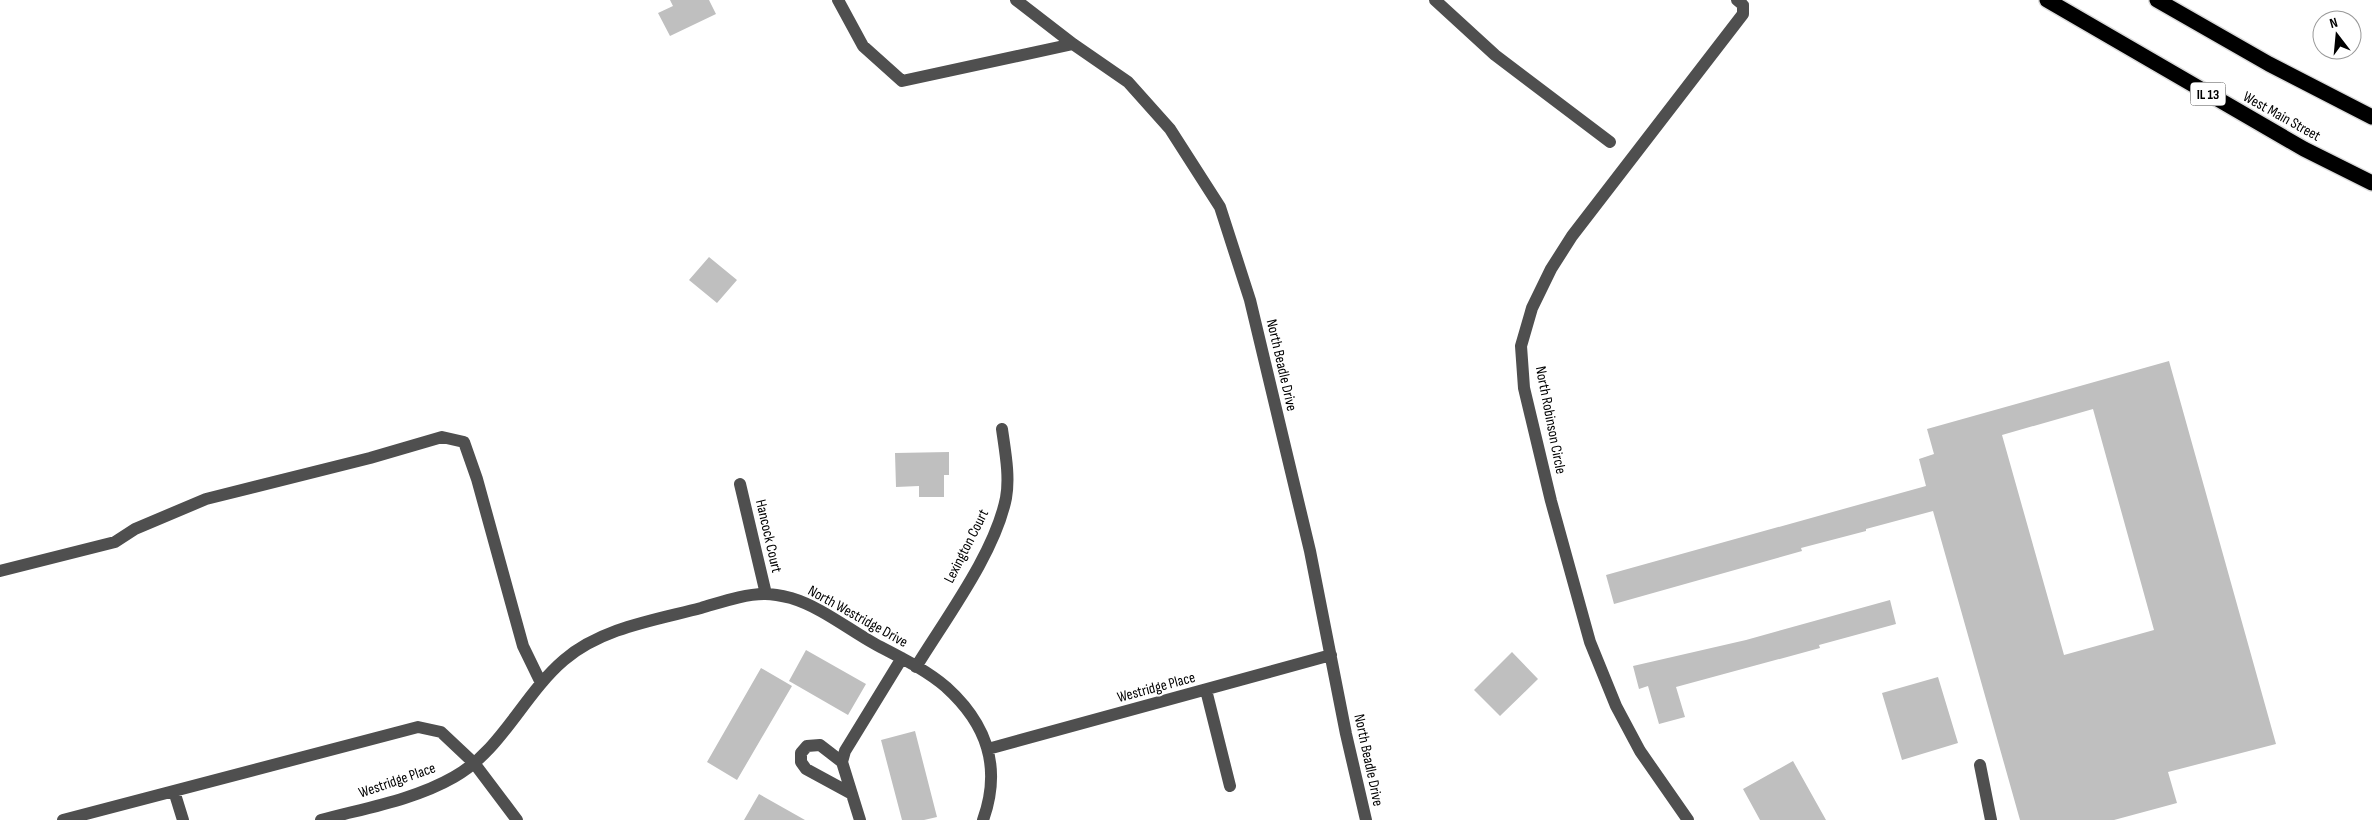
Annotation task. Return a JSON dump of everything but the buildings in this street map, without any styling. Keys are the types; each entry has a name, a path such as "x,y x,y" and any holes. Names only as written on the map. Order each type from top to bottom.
{"highway":[{"name":"West Main Street","path":"2047,0 2304,149 2372,183"},
{"path":"2157,0 2269,64 2372,117"}],"street":[{"path":"838,0 863,46 902,81 1073,44"},
{"name":"North Beadle Drive","path":"1016,0 1073,44 1128,82 1170,129 1220,207 1250,300 1310,551 1366,820"},
{"path":"1435,0 1495,55 1610,142"},
{"name":"North Robinson Circle","path":"1688,820 1640,750 1616,706 1590,642 1550,501 1524,388 1521,346 1532,308 1551,269 1572,236 1743,14 1740,3"},
{"name":"Lexington Court","path":"916,667 991,541 1002,512 1006,487 1006,460 1002,429"},
{"path":"0,570 115,542 135,529 206,499 370,458 442,437 464,442 477,479 523,646 541,683"},
{"name":"Hancock Court","path":"740,484 766,594"},
{"name":"North Westridge Drive","path":"555,668 564,659 591,642 612,632 746,596 766,594 790,598 813,608 939,681 969,711 981,728 988,749 992,780 983,820"},
{"name":"Westridge Place","path":"988,749 1331,655"},
{"path":"860,820 842,762 845,751 902,658"},
{"name":"Westridge Place","path":"321,820 423,791 454,777 474,763 501,737 541,683 555,668"},
{"path":"1206,690 1230,786"},
{"path":"63,820 418,727 441,732 474,763 517,820"},
{"path":"842,762 820,746 807,746 801,753 801,762 806,769 852,794"},
{"path":"1980,765 1991,820"},
{"path":"174,791 182,820"}]}
